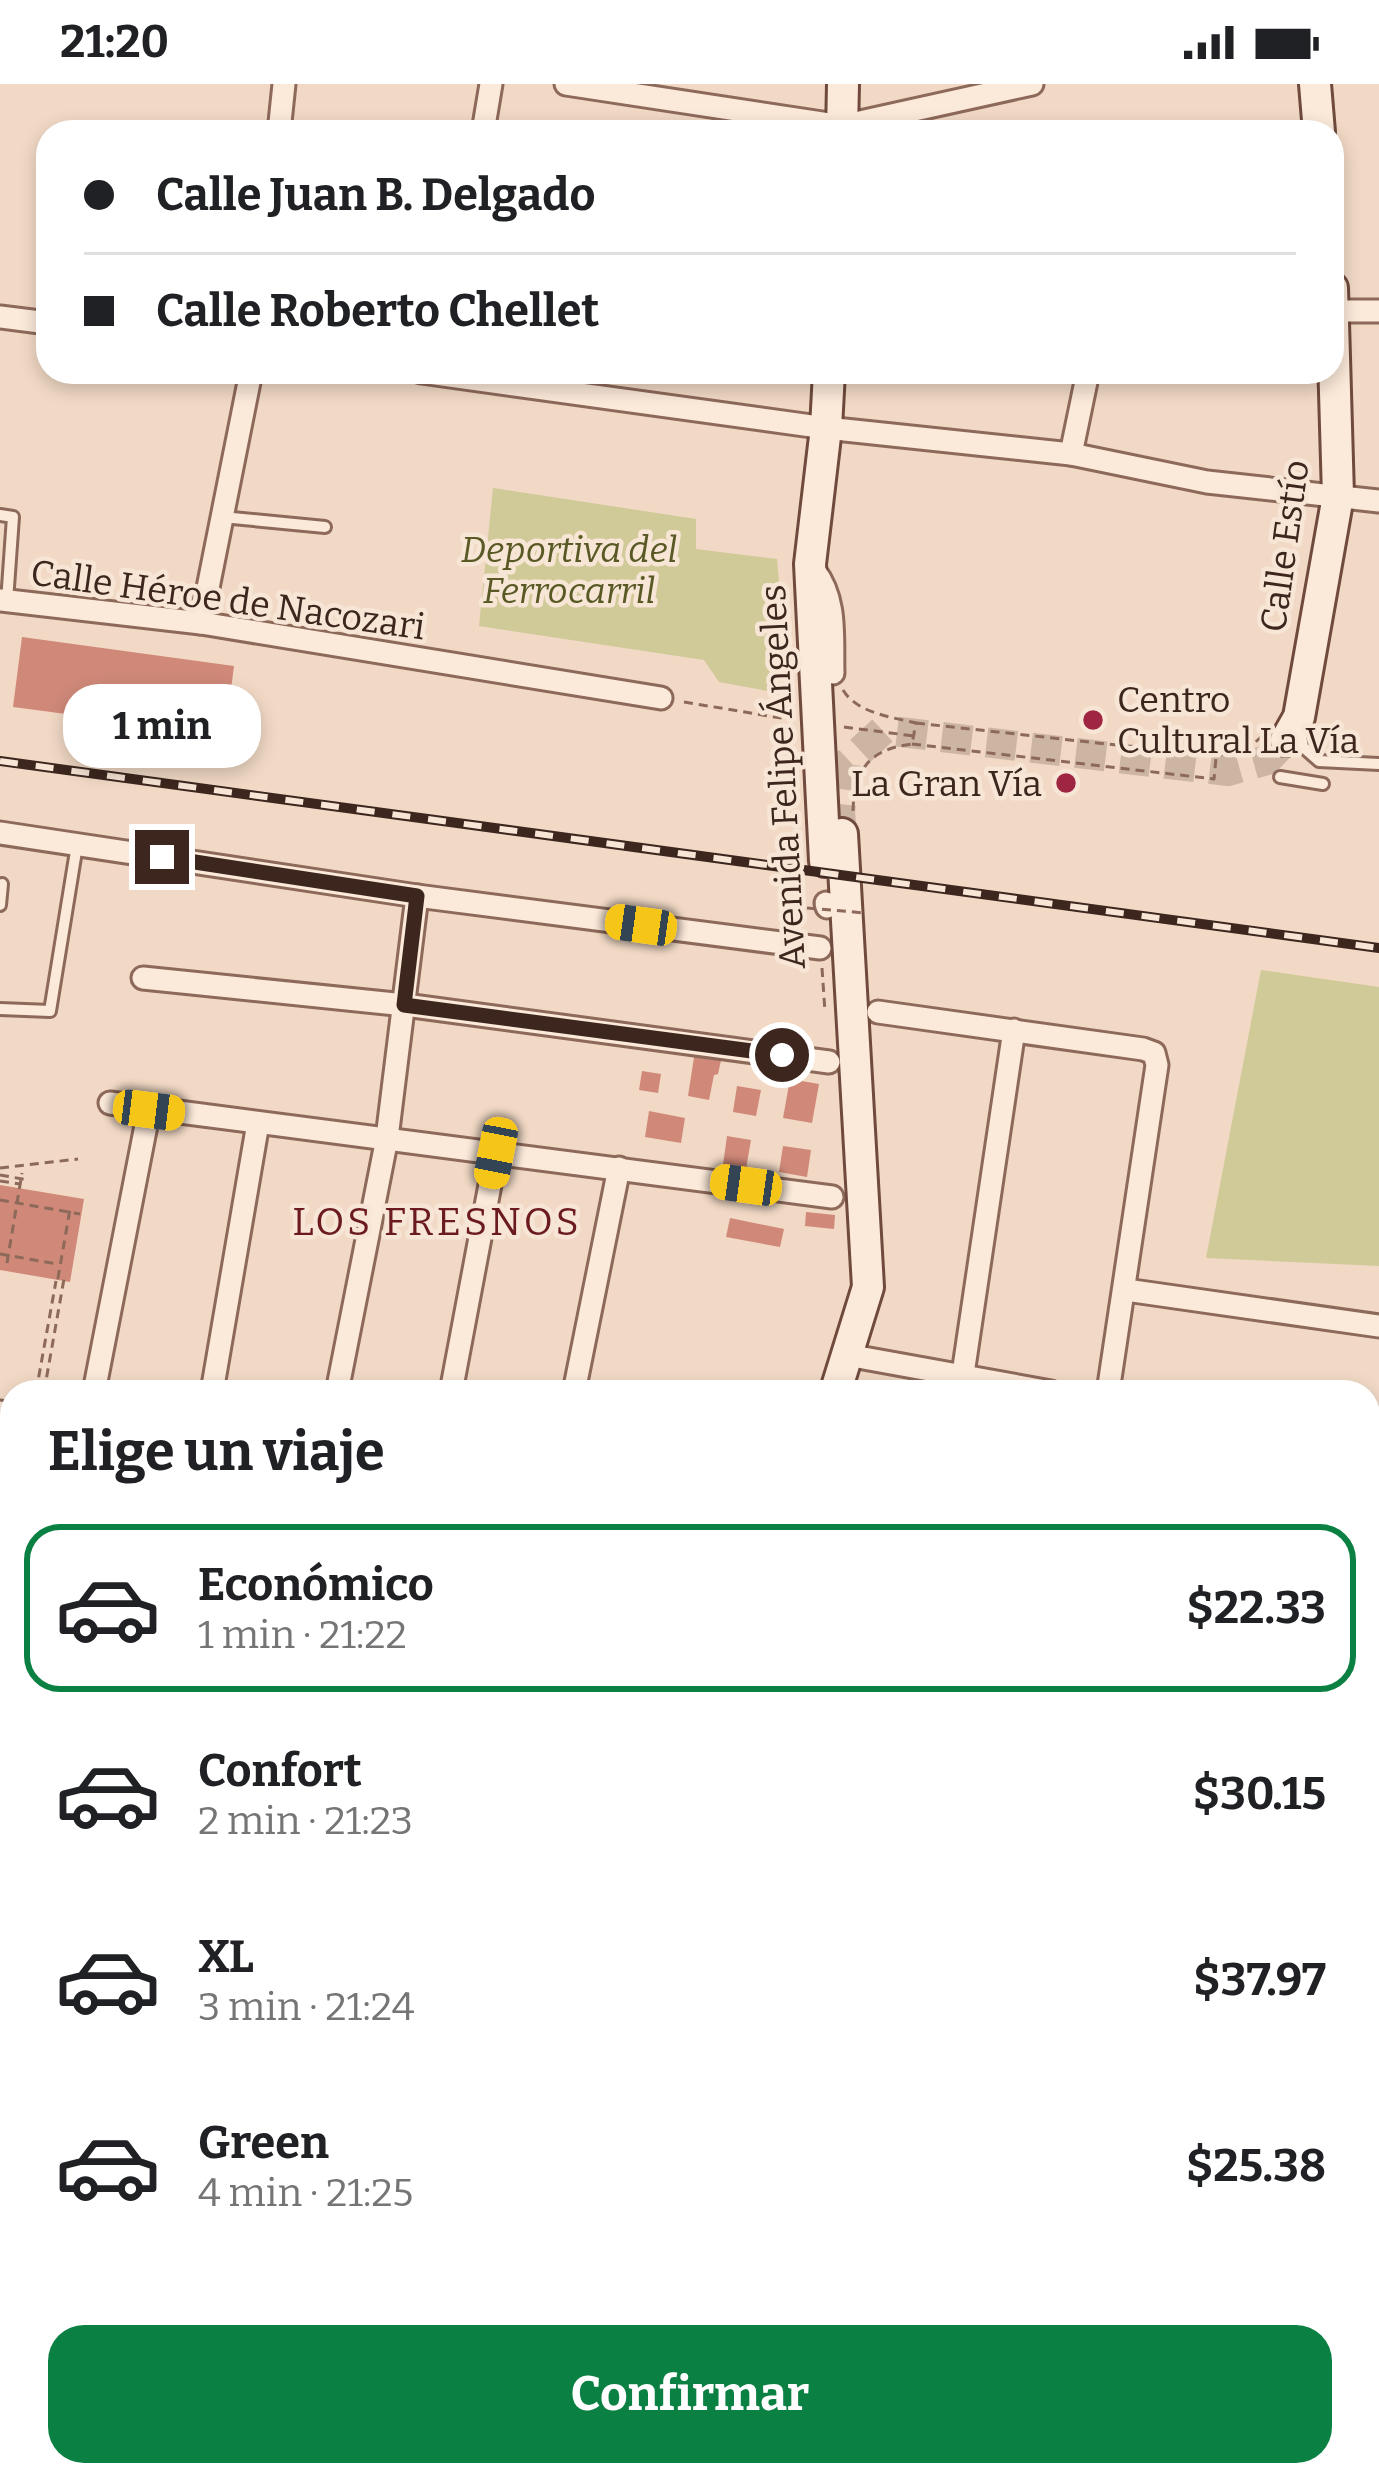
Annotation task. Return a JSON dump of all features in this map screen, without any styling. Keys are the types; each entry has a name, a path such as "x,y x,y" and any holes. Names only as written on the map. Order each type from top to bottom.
{"street":[{"path":"280,120 284,84"},
{"path":"485,120 491,84"},
{"path":"566,84 787,120"},
{"path":"842,120 843,84"},
{"path":"880,120 1032,84"},
{"path":"1315,84 1318,120"},
{"path":"1344,302 1379,311"},
{"path":"0,317 36,322"},
{"path":"201,623 249,384"},
{"path":"509,384 826,428 1071,454 1207,482 1379,500"},
{"path":"810,564 828,384"},
{"path":"1071,454 1086,384"},
{"name":"Calle Estío","path":"1282,731 1337,496 1335,384"},
{"name":"Avenida Felipe Ángeles","path":"810,564 831,602 833,673"},
{"name":"Avenida Felipe Ángeles","path":"810,564 820,724 817,910 851,1279 838,1380"},
{"name":"Calle Héroe de Nacozari","path":"3,600 201,623 661,698"},
{"name":"Avenida Felipe Ángeles","path":"840,1380 868,1287 847,820"},
{"path":"0,833 417,896 820,948"},
{"path":"339,1380 387,1138 417,896"},
{"path":"142,978 404,1005 829,1062"},
{"path":"878,1012 1154,1053 1157,1065 1110,1380"},
{"path":"964,1374 1014,1030"},
{"path":"110,1103 832,1197"},
{"path":"96,1380 149,1110"},
{"path":"214,1380 258,1123"},
{"path":"453,1380 496,1153"},
{"path":"576,1380 619,1168"},
{"path":"1126,1289 1379,1326"},
{"path":"848,1355 992,1380"}],"lane":[{"path":"0,515 13,518 3,600"},
{"path":"222,517 325,527"},
{"path":"1282,731 1319,761 1379,764"},
{"path":"1280,777 1323,784"},
{"path":"0,1010 50,1011 77,845"},
{"path":"0,905 2,884"}],"path":[{"path":"833,673 849,700 916,723 1216,756 1249,748 1282,731"},
{"path":"661,698 914,736"},
{"path":"912,744 916,723"},
{"path":"847,820 861,770 886,747 912,744 1214,778 1216,756"},
{"path":"817,910 865,913"},
{"path":"0,1175 78,1159"},
{"path":"0,1175 21,1178 29,1180 0,1175"},
{"path":"7,1263 21,1178"},
{"path":"4,1199 80,1214"},
{"path":"46,1380 64,1279 58,1278 70,1210"},
{"path":"0,1254 61,1267"},
{"path":"38,1380 57,1280"}],"green space":[{"name":"Deportiva del Ferrocarril","path":"493,488 696,519 696,549 777,559 789,695 719,682 704,660 479,626"},
{"path":"1261,970 1379,987 1379,1266 1206,1258"}],"building":[{"path":"22,637 234,666 225,735 13,707"},
{"path":"695,1051 722,1056 709,1100 688,1096"},
{"path":"642,1071 661,1074 658,1093 639,1090"},
{"path":"790,1079 819,1084 812,1123 783,1118"},
{"path":"737,1086 761,1090 756,1116 733,1112"},
{"path":"649,1111 685,1118 681,1143 645,1137"},
{"path":"727,1136 751,1140 746,1169 723,1165"},
{"path":"783,1146 811,1150 807,1177 779,1172"},
{"path":"0,1185 84,1199 70,1282 0,1270"},
{"path":"806,1212 835,1215 834,1229 805,1226"},
{"path":"730,1218 784,1229 780,1247 726,1237"}],"tunnel":[{"path":"842,834 846,764 883,730 1228,771 1267,760 1286,740"}],"railway":[{"path":"0,761 1379,948"}],"place":[{"name":"Centro Cultural La Vía","path":"1093,720"},
{"name":"La Gran Vía","path":"1066,783"}],"district":[{"name":"LOS FRESNOS","path":"437,1221"}],"route":[{"path":"162,857 417,896 404,1005 782,1055"}]}
